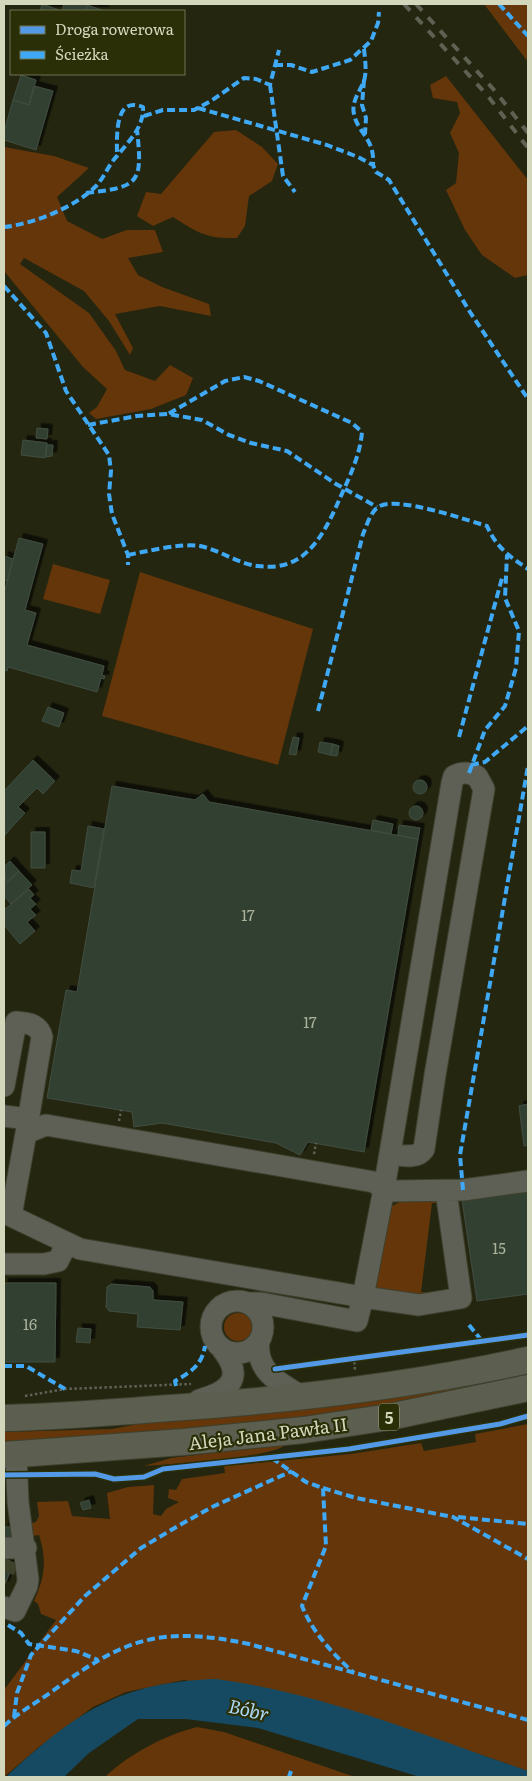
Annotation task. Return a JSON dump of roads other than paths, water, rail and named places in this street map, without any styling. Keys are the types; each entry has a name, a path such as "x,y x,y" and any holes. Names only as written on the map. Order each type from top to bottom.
{"main road":[{"name":"Aleja Jana Pawła II","path":"10,1408 168,1408 304,1397 391,1385 526,1361"},
{"name":"Aleja Jana Pawła II","path":"10,1455 184,1442 304,1430 389,1417 526,1388"}],"lane":[{"path":"222,1305 239,1301 255,1306 320,1314 357,1321 384,1189 452,783 454,776 460,772 478,776 482,782 483,799 424,1149 421,1155 416,1156 390,1154"},
{"path":"4,1082 16,1022 36,1026 41,1030 42,1037 27,1126 7,1215 80,1249 419,1305 461,1298 446,1191"},
{"path":"4,1116 35,1128 54,1127 374,1182 384,1189 421,1192 446,1191 476,1189 528,1181"},
{"path":"4,1264 44,1264 58,1260 67,1243"},
{"path":"168,1408 225,1392 230,1386 233,1372 229,1358 212,1336 210,1327 216,1311 229,1296 229,1284 225,1278 207,1270"},
{"path":"263,1280 255,1306 263,1322 258,1351 260,1360 267,1373 275,1381 304,1397"},
{"path":"222,1349 239,1354 254,1347 276,1318 284,1315 320,1314"},
{"path":"4,1607 15,1612 13,1595 28,1579 13,1551 10,1455"}],"water":[{"name":"Bóbr","path":"216,1679 296,1694 374,1717 528,1771 528,1777 420,1777 258,1728 186,1719 138,1719 89,1753 64,1777 6,1777 54,1735 100,1705 125,1694 152,1687 182,1681"}],"tunnel":[{"path":"4,1571 9,1560"}],"railway":[{"path":"404,4 487,95 528,148"},
{"path":"416,4 495,91 528,133"}]}
